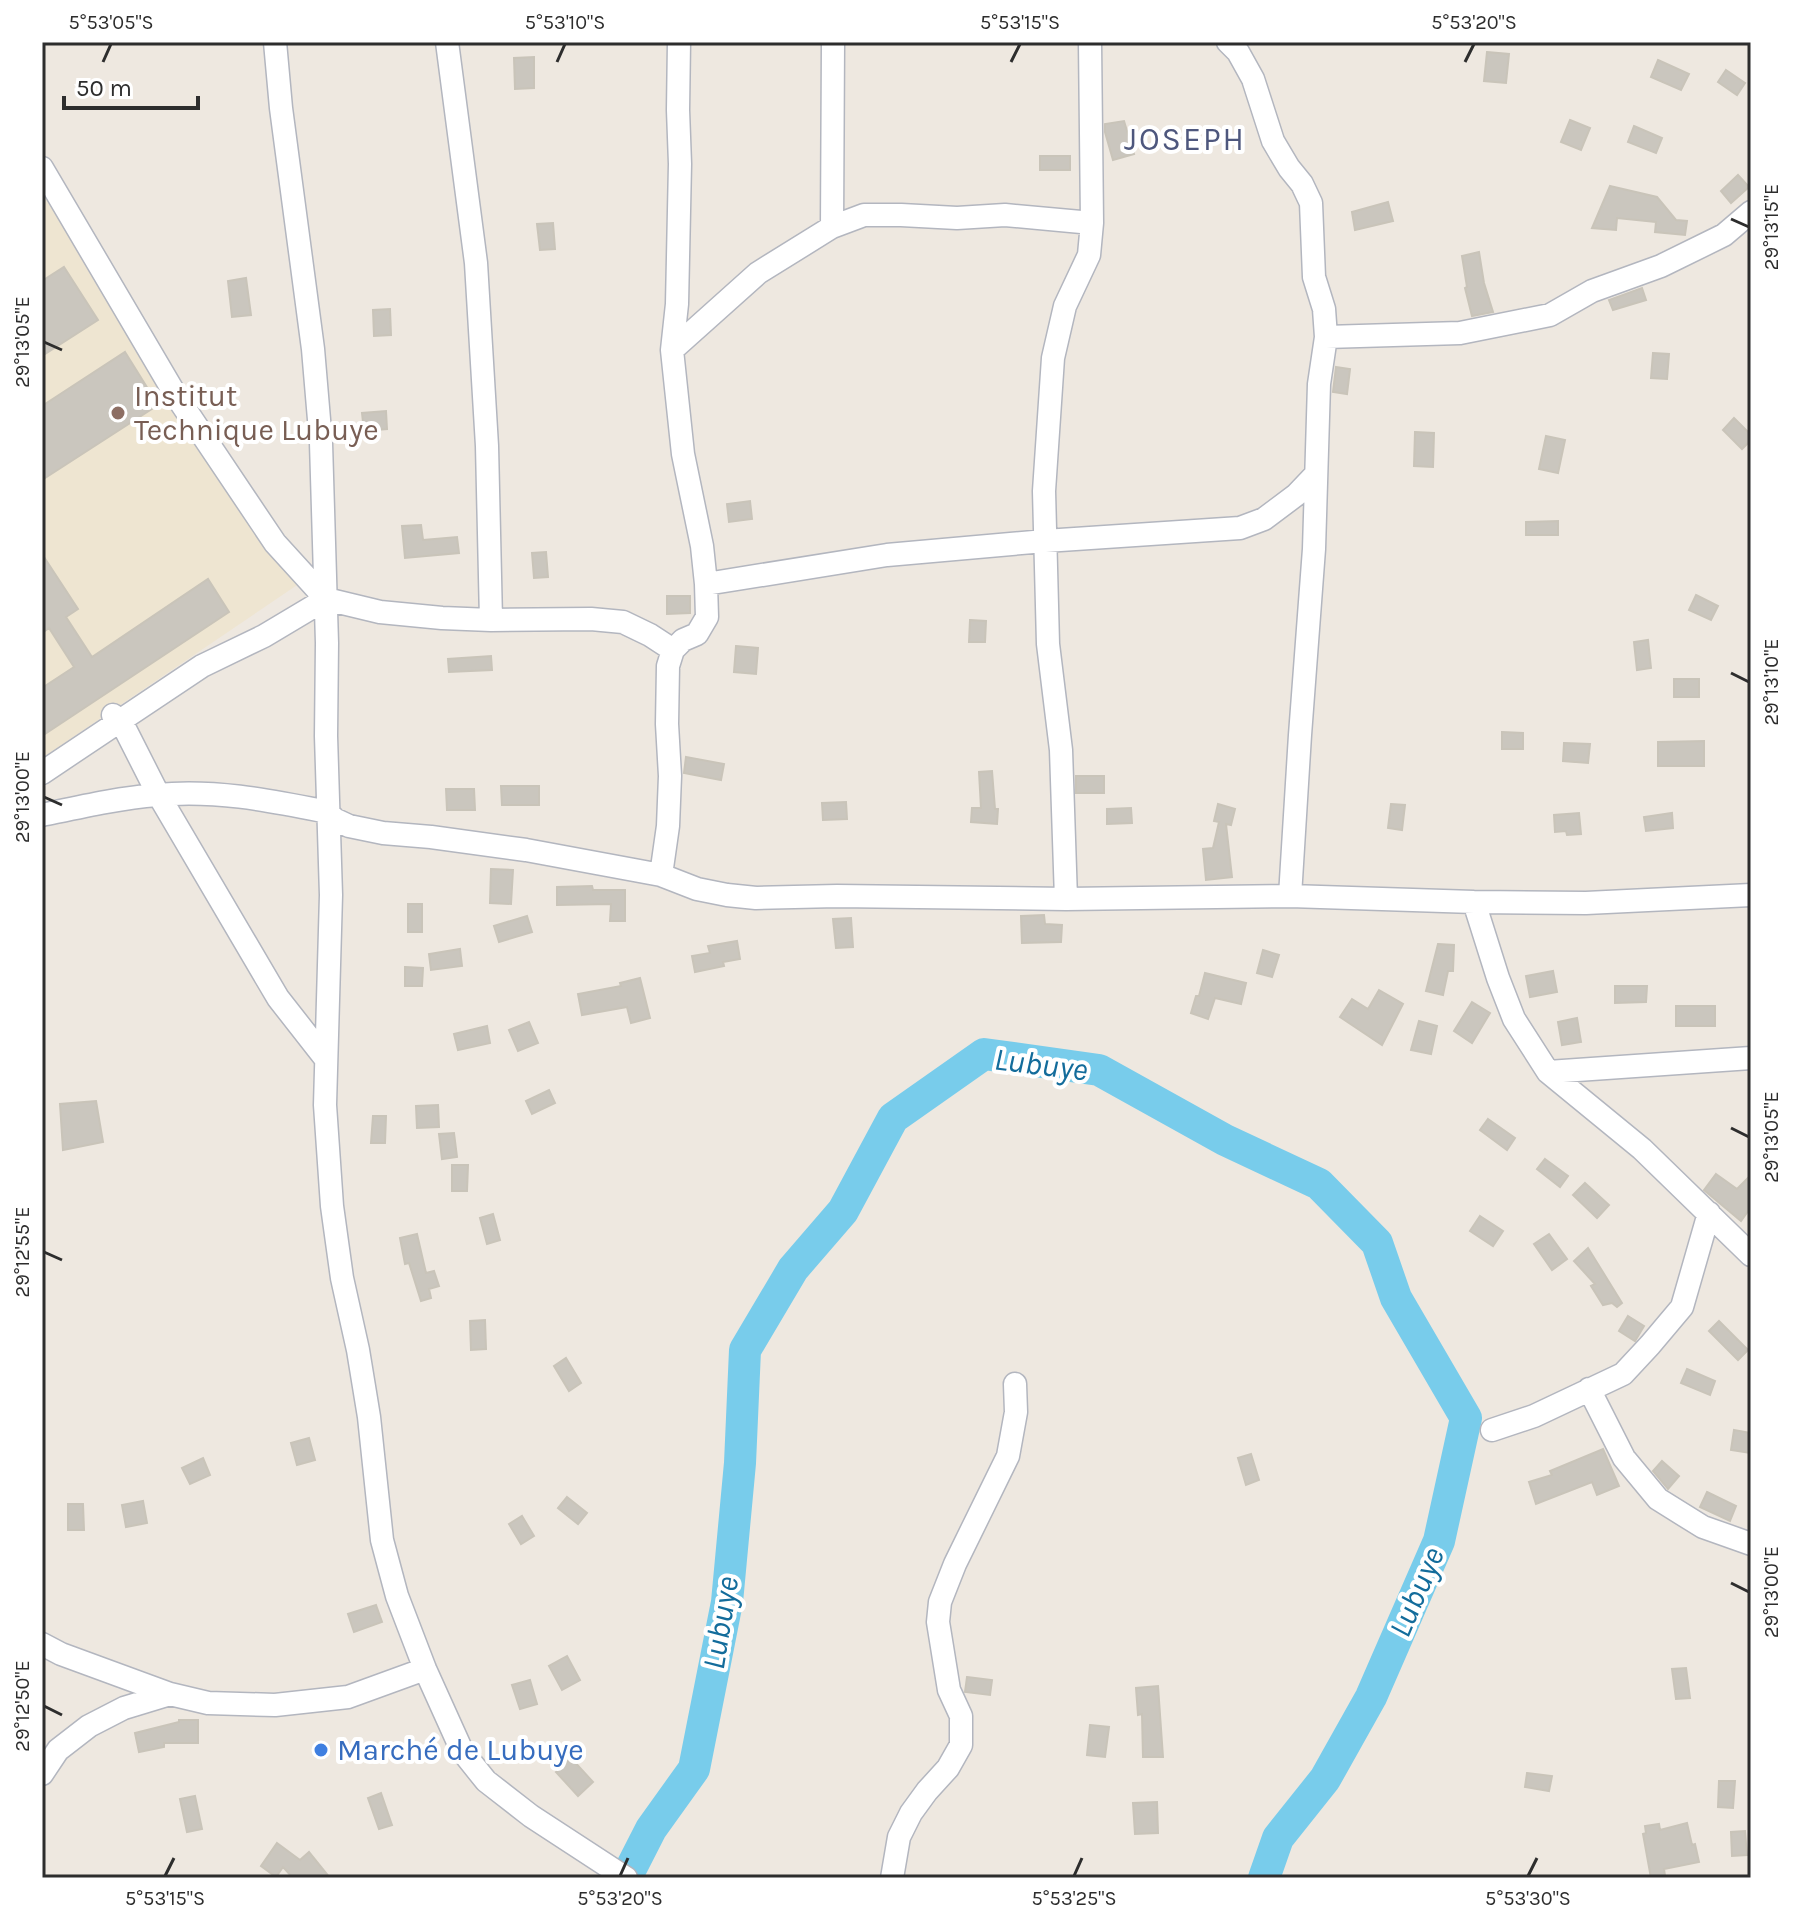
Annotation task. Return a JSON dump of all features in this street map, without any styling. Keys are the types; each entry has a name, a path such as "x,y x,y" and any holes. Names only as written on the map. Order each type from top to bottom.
{"street":[{"path":"447,42 476,263 487,446 491,620"},
{"path":"661,875 670,788 668,666 673,650 683,640 697,634 707,617 706,584 683,454 672,350 677,304 679,42"},
{"path":"832,227 833,42"},
{"path":"1066,899 1061,750 1048,644 1044,491 1053,358 1065,306 1089,255 1092,223 1090,42"},
{"path":"1228,42 1238,52 1253,79 1273,141 1311,203 1314,277 1324,309 1326,337 1319,384 1314,549 1290,896"},
{"path":"273,45 313,349 321,443 331,895 325,1105 332,1206 342,1278 369,1417 382,1540 397,1596 425,1669 462,1751 486,1781 531,1816 626,1878"},
{"path":"42,168 175,394 275,543 326,599 380,612 442,618 623,622 673,650"},
{"path":"1326,337 1460,333 1550,315 1592,291 1661,266 1724,235 1751,212"},
{"path":"672,350 758,273 832,227 864,215 957,218 1005,215 1092,223"},
{"path":"706,584 887,555 1240,528 1264,519 1296,495 1316,474"},
{"path":"42,773 117,718 202,666 264,636 326,599"},
{"path":"117,718 278,998 325,1058"},
{"path":"42,815 158,794 264,799 328,812 334,819 349,826 383,833 526,850 661,875 697,889 756,898 1290,896 1586,903 1751,895"},
{"path":"1474,902 1514,1019 1548,1072 1642,1149 1751,1255"},
{"path":"1548,1072 1751,1058"},
{"path":"1492,1430 1534,1416 1623,1374 1682,1307 1709,1213"},
{"path":"892,1878 899,1837 911,1813 948,1768 961,1745 961,1716 949,1690 940,1636 940,1602 955,1564 1008,1456 1016,1412 1015,1384"},
{"path":"1589,1389 1624,1458 1658,1499 1703,1527 1751,1544"},
{"path":"42,1644 61,1654 170,1694 208,1703 275,1705 348,1697 425,1669"},
{"path":"42,1774 58,1750 89,1726 124,1708 170,1694"}],"shaded area":[{"name":"Institut Technique Lubuye","path":"42,186 306,579 42,758"}],"building":[{"path":"1487,52 1509,54 1506,83 1484,81"},
{"path":"534,57 534,88 515,89 514,58"},
{"path":"1658,60 1689,74 1681,90 1651,77"},
{"path":"1726,70 1745,83 1737,95 1718,82"},
{"path":"1570,120 1590,128 1581,150 1561,142"},
{"path":"1124,121 1134,154 1113,160 1105,124"},
{"path":"1634,126 1662,138 1656,153 1628,142"},
{"path":"1040,156 1070,156 1070,170 1040,170"},
{"path":"1738,175 1749,187 1731,203 1721,191"},
{"path":"1610,186 1657,197 1676,220 1687,221 1685,235 1655,232 1656,222 1617,218 1616,230 1592,228"},
{"path":"1388,202 1393,221 1355,230 1352,212"},
{"path":"553,223 555,249 540,250 537,224"},
{"path":"1479,252 1493,312 1472,316 1462,256"},
{"path":"64,267 98,320 42,356 42,281"},
{"path":"246,278 251,315 232,317 228,281"},
{"path":"1642,288 1646,300 1613,310 1609,300"},
{"path":"390,309 391,335 374,336 373,310"},
{"path":"125,352 158,405 42,480 42,406"},
{"path":"1653,353 1669,354 1667,379 1651,378"},
{"path":"1336,367 1350,369 1347,394 1333,392"},
{"path":"386,411 387,429 364,431 362,413"},
{"path":"1734,418 1751,435 1751,440 1742,449 1723,430"},
{"path":"1415,432 1434,433 1433,467 1414,466"},
{"path":"1546,436 1565,440 1558,473 1539,469"},
{"path":"750,501 752,519 729,522 727,504"},
{"path":"1558,521 1558,535 1526,535 1526,522"},
{"path":"421,525 423,540 457,537 459,553 405,558 402,526"},
{"path":"546,552 548,577 534,578 532,553"},
{"path":"42,554 78,609 66,617 92,657 208,579 229,612 42,736 42,688 74,667 49,628 42,633"},
{"path":"1696,595 1718,606 1711,620 1689,610"},
{"path":"667,596 690,596 690,613 667,614"},
{"path":"970,620 986,621 985,642 969,642"},
{"path":"1648,640 1651,668 1637,670 1634,642"},
{"path":"736,646 758,648 756,674 734,672"},
{"path":"491,656 492,670 449,672 448,659"},
{"path":"1674,679 1699,679 1699,697 1674,697"},
{"path":"1502,732 1523,733 1523,749 1502,749"},
{"path":"1704,741 1704,766 1658,766 1658,742"},
{"path":"1564,743 1590,744 1588,763 1563,761"},
{"path":"686,757 724,764 721,780 684,773"},
{"path":"992,771 995,809 998,809 997,824 971,822 972,808 981,808 979,772"},
{"path":"1076,776 1104,776 1104,793 1076,793"},
{"path":"501,786 539,786 539,805 502,805"},
{"path":"446,789 474,789 475,810 447,810"},
{"path":"846,802 847,819 823,820 822,803"},
{"path":"1218,804 1235,809 1231,825 1226,824 1232,877 1206,880 1203,849 1213,848 1219,822 1214,821"},
{"path":"1391,804 1405,805 1402,830 1388,828"},
{"path":"1131,808 1132,823 1107,824 1107,809"},
{"path":"1579,813 1581,834 1555,832 1554,815"},
{"path":"1672,813 1673,828 1646,831 1644,817"},
{"path":"491,869 513,870 511,904 490,903"},
{"path":"592,886 593,890 625,890 625,921 610,921 611,904 557,905 557,887"},
{"path":"408,904 422,904 422,932 408,932"},
{"path":"1044,915 1045,924 1062,925 1061,942 1022,943 1021,916"},
{"path":"527,916 532,932 499,942 494,926"},
{"path":"851,918 853,947 836,948 833,919"},
{"path":"737,941 740,959 695,972 692,956 710,953 708,946"},
{"path":"1438,944 1454,945 1453,971 1448,971 1443,995 1426,991"},
{"path":"460,949 462,966 431,970 429,954"},
{"path":"1263,950 1279,955 1272,977 1257,973"},
{"path":"405,967 423,968 422,986 405,986"},
{"path":"1553,971 1557,992 1530,997 1526,976"},
{"path":"1205,973 1246,983 1241,1004 1215,998 1208,1019 1191,1013"},
{"path":"640,978 650,1018 631,1023 627,1007 582,1015 578,994 621,986 620,983"},
{"path":"1615,986 1647,986 1646,1002 1615,1003"},
{"path":"1379,990 1403,1004 1382,1045 1340,1017 1352,999 1368,1009"},
{"path":"1472,1002 1490,1013 1472,1043 1454,1031"},
{"path":"1676,1006 1715,1006 1715,1026 1676,1026"},
{"path":"1577,1018 1581,1042 1562,1045 1558,1022"},
{"path":"1419,1021 1437,1026 1431,1054 1411,1050"},
{"path":"529,1022 538,1043 518,1051 509,1030"},
{"path":"487,1026 490,1043 458,1050 454,1034"},
{"path":"549,1090 555,1103 532,1114 526,1101"},
{"path":"96,1101 103,1142 63,1150 60,1104"},
{"path":"438,1105 439,1127 417,1128 416,1106"},
{"path":"373,1116 386,1116 385,1143 371,1143"},
{"path":"1488,1119 1515,1138 1507,1150 1480,1130"},
{"path":"454,1133 457,1157 442,1159 439,1134"},
{"path":"1545,1159 1568,1176 1560,1187 1537,1169"},
{"path":"452,1165 468,1165 467,1191 452,1191"},
{"path":"1716,1174 1737,1189 1751,1175 1751,1207 1741,1221 1704,1190"},
{"path":"1585,1183 1609,1205 1597,1218 1573,1195"},
{"path":"493,1214 500,1240 487,1244 480,1218"},
{"path":"1480,1216 1503,1231 1493,1246 1470,1231"},
{"path":"417,1234 426,1273 434,1271 439,1286 429,1289 431,1298 421,1301 409,1263 405,1264 400,1238"},
{"path":"1549,1234 1567,1259 1552,1270 1534,1244"},
{"path":"1588,1248 1622,1303 1617,1307 1612,1303 1603,1305 1591,1286 1595,1284 1574,1261"},
{"path":"1628,1316 1644,1326 1635,1341 1619,1331"},
{"path":"485,1320 486,1349 471,1350 470,1321"},
{"path":"1719,1321 1748,1350 1738,1360 1709,1331"},
{"path":"566,1358 581,1383 569,1391 554,1366"},
{"path":"1687,1369 1715,1381 1710,1395 1681,1383"},
{"path":"1734,1430 1751,1433 1751,1453 1731,1450"},
{"path":"309,1438 315,1460 297,1465 291,1443"},
{"path":"1603,1449 1619,1486 1597,1495 1592,1482 1536,1504 1529,1482 1552,1475 1550,1471"},
{"path":"1251,1454 1259,1480 1246,1485 1238,1458"},
{"path":"203,1458 210,1475 190,1484 182,1468"},
{"path":"1662,1461 1679,1476 1668,1489 1653,1471"},
{"path":"1707,1492 1736,1506 1730,1521 1700,1507"},
{"path":"567,1497 587,1513 578,1524 558,1508"},
{"path":"143,1501 147,1523 126,1527 122,1505"},
{"path":"68,1504 83,1504 84,1530 68,1530"},
{"path":"522,1516 534,1536 521,1544 509,1524"},
{"path":"376,1605 382,1622 354,1632 348,1614"},
{"path":"567,1656 580,1680 562,1690 549,1666"},
{"path":"1686,1668 1690,1698 1676,1699 1672,1669"},
{"path":"967,1677 992,1680 990,1695 965,1692"},
{"path":"530,1680 537,1704 520,1709 512,1685"},
{"path":"1158,1686 1163,1757 1143,1757 1142,1714 1138,1715 1136,1688"},
{"path":"179,1720 198,1720 198,1743 164,1743 164,1747 139,1752 135,1733"},
{"path":"1090,1725 1109,1727 1105,1757 1087,1755"},
{"path":"571,1758 593,1782 578,1796 556,1772"},
{"path":"1527,1773 1552,1776 1549,1791 1525,1787"},
{"path":"1719,1781 1735,1781 1733,1808 1718,1807"},
{"path":"381,1793 392,1825 379,1829 368,1798"},
{"path":"195,1796 202,1829 187,1832 180,1799"},
{"path":"1157,1802 1158,1833 1135,1834 1133,1803"},
{"path":"1687,1823 1699,1862 1664,1869 1665,1876 1651,1878 1643,1834 1646,1833 1645,1826 1659,1824 1660,1830"},
{"path":"1745,1831 1747,1855 1732,1856 1731,1832"},
{"path":"277,1843 300,1860 309,1852 330,1878 293,1878 283,1867 276,1877 261,1866"}],"waterway":[{"name":"Lubuye","path":"626,1878 651,1829 694,1769 727,1602 740,1463 745,1350 793,1269 843,1211 893,1118 984,1054 1099,1070 1225,1140 1319,1184 1377,1243 1396,1298 1466,1418 1439,1541 1371,1697 1325,1779 1278,1838 1264,1878"}],"place":[{"name":"Institut Technique Lubuye","path":"118,413"},
{"name":"Marché de Lubuye","path":"321,1750"}],"district":[{"name":"JOSEPH","path":"1185,139"}]}
